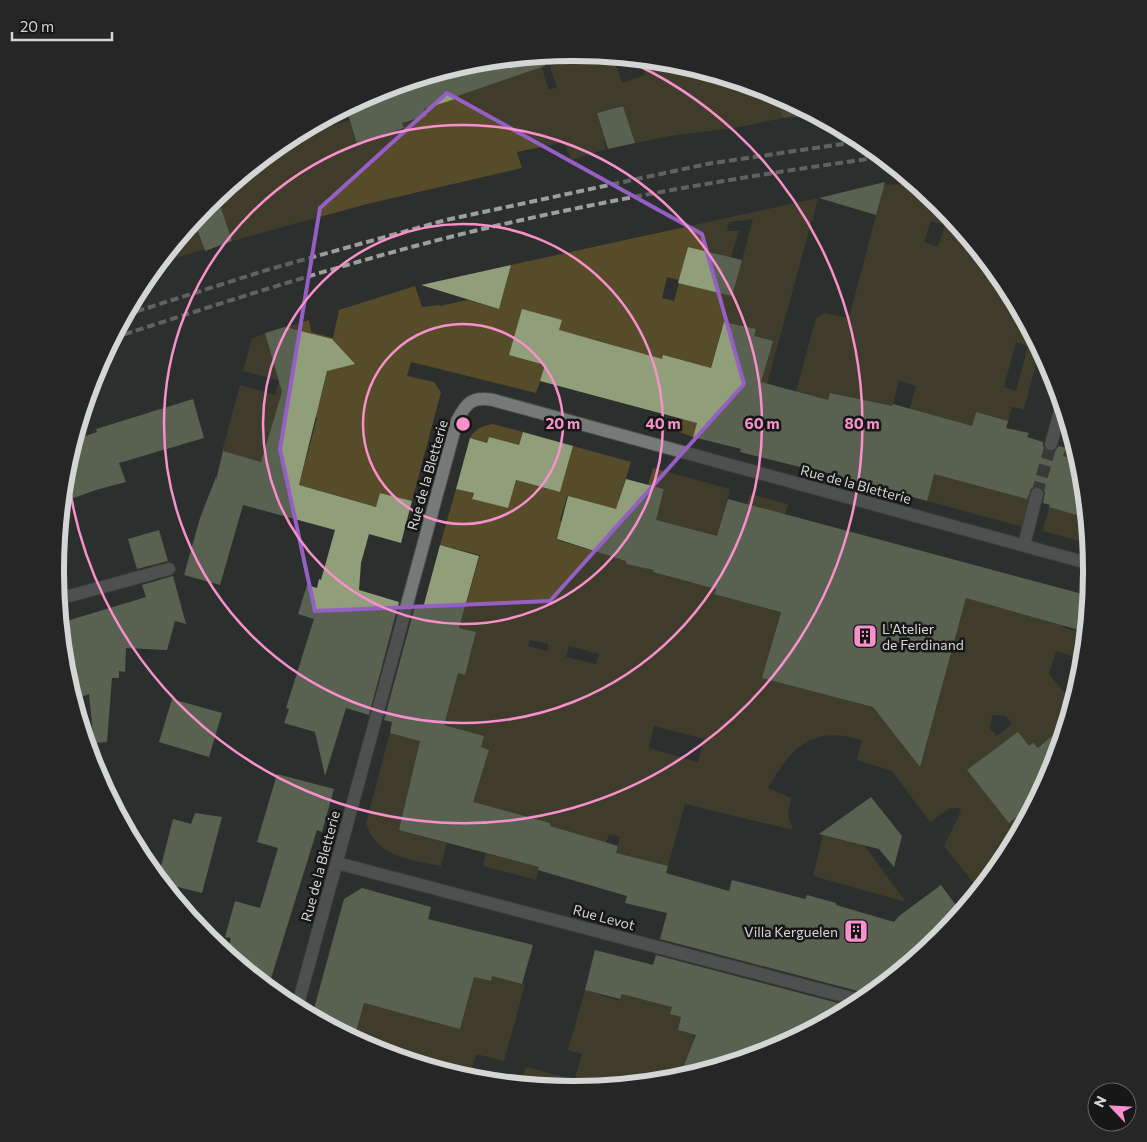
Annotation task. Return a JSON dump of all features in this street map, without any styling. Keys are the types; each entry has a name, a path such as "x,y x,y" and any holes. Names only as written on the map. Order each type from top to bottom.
{"street":[{"name":"Rue de la Bletterie","path":"299,1000 457,421 464,408 474,399 484,398 493,400 1083,562"},
{"path":"1052,444 1059,416"},
{"path":"1024,545 1037,494"},
{"path":"65,597 169,569"},
{"name":"Rue Levot","path":"337,863 852,998"}],"highlighted area":[{"path":"447,93 702,234 744,384 550,601 315,611 280,449 320,208"}],"shaded area":[{"path":"540,62 549,90 557,87 548,62 615,63 622,83 645,75 642,66 673,71 737,88 778,104 783,118 734,128 676,135 635,143 623,105 597,113 606,149 571,160 565,142 517,152 522,168 367,204 232,241 221,209 212,212 263,167 290,147 319,130 349,120 357,144 404,128 402,123 426,116 420,96 444,88 448,101 457,98 450,77 495,83 507,79 504,70"},
{"path":"778,104 803,116 783,118"},
{"path":"905,184 957,235 978,261 1015,316 1037,360 1024,409 1012,407 1002,443 993,417 976,412 972,426 939,475 1011,494 1013,488 1032,493 1023,527 927,501 884,480 882,488 846,478 857,437 845,408 848,397 830,393 826,405 788,421 816,318 824,313 849,318 884,185","holes":["931,221 945,225 938,247 924,242","1016,342 1028,346 1016,391 1004,387","899,381 916,386 899,445 883,440"]},
{"path":"818,198 767,384 736,434 733,447 706,440 700,412 693,437 679,432 698,365 661,363 627,349 592,339 557,336 562,320 536,393 411,362 407,376 434,382 441,392 412,501 380,493 376,507 299,485 317,418 278,407 261,462 222,451 240,385 275,395 279,381 322,393 328,366 291,335 278,380 243,371 252,338 309,320 311,332 333,338 339,310 415,286 422,307 440,306 468,300 499,309 511,265","holes":["753,219 738,274 727,270 739,231 727,231 729,222","688,247 722,255 679,283 674,301 662,298 667,277 679,280","722,328 743,334 710,370"]},
{"path":"197,228 204,249 170,260"},
{"path":"493,424 523,432 519,445 489,437 487,443 470,438 480,428"},
{"path":"1067,443 1070,458 1063,456"},
{"path":"573,446 631,462 619,500 642,507 626,563 633,565 656,562 653,572 693,583 656,520 664,489 648,485 653,468 730,489 723,517 744,513 750,494 788,504 783,523 729,542 714,594 788,583 763,678 873,707 920,767 966,598 1021,613 1065,616 1062,627 1080,632 1075,657 1056,651 1049,674 1067,696 1057,733 1053,736 1055,738 1031,796 1015,826 975,885 944,846 961,811 960,808 950,808 930,822 892,771 857,760 862,740 845,736 830,735 805,743 786,761 768,788 791,798 788,814 793,830 685,804 668,866 616,853 620,837 609,834 606,843 550,826 550,823 409,789 399,830 447,843 441,866 406,859 386,850 377,843 366,823 390,733 419,740 421,737 415,763 464,777 469,761 485,764 489,750 481,747 484,736 448,726 421,736 458,673 465,675 476,633 459,628 480,555 440,545 456,489 473,493 472,499 508,508 516,480 560,492","holes":["567,496 634,515 597,552 557,540","530,640 548,644 547,651 528,646","569,646 599,654 596,664 566,657","993,715 1006,716 1012,724 997,736 989,727","654,726 704,739 698,762 649,748"]},
{"path":"1049,507 1067,512 1073,509 1080,513 1082,542 1043,531"},
{"path":"823,835 861,841 906,902 813,876"},
{"path":"486,853 539,867 536,880 483,866"},
{"path":"340,914 381,926 403,1013 460,1029 474,977 490,981 493,971 508,980 525,985 504,1061 476,1054 472,1071 410,1054 356,1032 364,1003 348,998 358,961 329,953","holes":["388,985 382,1008 366,1004"]},
{"path":"585,990 619,1001 622,994 675,996 670,1014 681,1017 678,1030 694,1035 689,1059 687,1058 683,1069 607,1080 574,1081 582,1054 568,1050"},
{"path":"526,1067 561,1076 572,1081 523,1078"}],"building":[{"path":"544,62 545,66 424,109 426,116 402,123 404,128 357,144 348,114 378,100 410,88 474,71"},
{"path":"623,106 635,143 608,149 597,113"},
{"path":"885,182 876,215 819,198"},
{"path":"221,208 232,241 205,251 197,228 213,211"},
{"path":"688,247 742,260 732,296 678,283"},
{"path":"511,265 499,309 421,285"},
{"path":"522,309 562,320 559,330 662,359 663,355 711,368 724,322 756,329 754,336 773,341 761,382 828,400 830,393 892,406 893,404 972,426 976,412 1008,421 1006,428 1029,433 1027,437 1043,442 1043,446 1048,452 1054,452 1059,446 1066,448 1063,456 1070,458 1080,516 1049,507 1050,505 1043,503 1045,492 1039,486 1031,489 1027,499 934,474 927,501 817,470 740,452 741,449 693,437 697,423 540,381 545,365 509,355"},
{"path":"285,327 332,339 355,364 327,371 299,485 376,507 380,493 412,501 401,543 369,534 361,563 359,590 399,602 369,715 346,708 325,776 315,732 284,723 289,709 286,708 314,619 298,614 307,585 317,588 319,579 321,580 335,530 243,505 220,585 184,575 200,518 216,477 216,480 223,451 261,462 282,392 265,333"},
{"path":"193,399 204,438 119,463 126,482 69,500 82,437 97,432 96,429"},
{"path":"523,432 573,446 560,492 516,480 508,508 472,499 474,493 456,489 470,438 487,443 489,437 519,445"},
{"path":"626,479 664,489 656,520 717,536 728,499 1082,594 1080,630 966,598 920,767 873,707 762,678 781,612 714,594 716,589 653,572 654,570 626,564 626,561 557,539 568,496 616,509"},
{"path":"159,530 168,561 137,569 128,539"},
{"path":"440,545 479,556 459,628 476,632 465,675 458,673 444,725 484,736 481,747 489,750 473,802 550,823 550,826 618,846 616,853 668,866 666,873 729,891 732,880 805,899 807,895 894,922 899,916 941,885 957,907 910,954 861,992 660,939 667,913 625,903 627,896 538,870 539,867 399,830 420,741 390,733 392,722 384,720 415,606 423,608"},
{"path":"173,576 186,624 175,621 167,650 126,648 125,672 119,671 119,678 112,678 107,742 94,743 89,694 80,697 67,621 146,597 142,585"},
{"path":"172,699 222,713 209,757 159,742"},
{"path":"1018,732 1029,746 1033,743 1038,748 1057,732 1031,796 1022,812 1009,823 967,770"},
{"path":"277,774 334,789 322,832 317,830 270,980 237,954 229,946 231,938 225,937 235,901 260,908 278,848 257,842"},
{"path":"871,797 902,836 894,867 879,849 819,834"},
{"path":"195,813 222,817 202,893 173,886 160,869 173,819 191,824"},
{"path":"362,888 431,907 428,919 533,945 522,984 492,976 491,981 474,977 460,1029 364,1003 356,1032 348,1028 314,1009 344,899"},
{"path":"595,950 653,965 656,955 842,1004 769,1042 737,1054 683,1069 696,1035 678,1030 681,1017 670,1014 672,1007 622,994 620,999 585,990"}],"tunnel":[{"path":"1037,494 1051,444"}],"railway":[{"path":"135,312 270,269 446,220 707,164 850,143"},
{"path":"122,335 253,293 395,251 491,227 588,206 686,188 872,158"}],"place":[{"name":"L'Atelier de Ferdinand","path":"865,636"},
{"name":"Villa Kerguelen","path":"856,931"}]}
